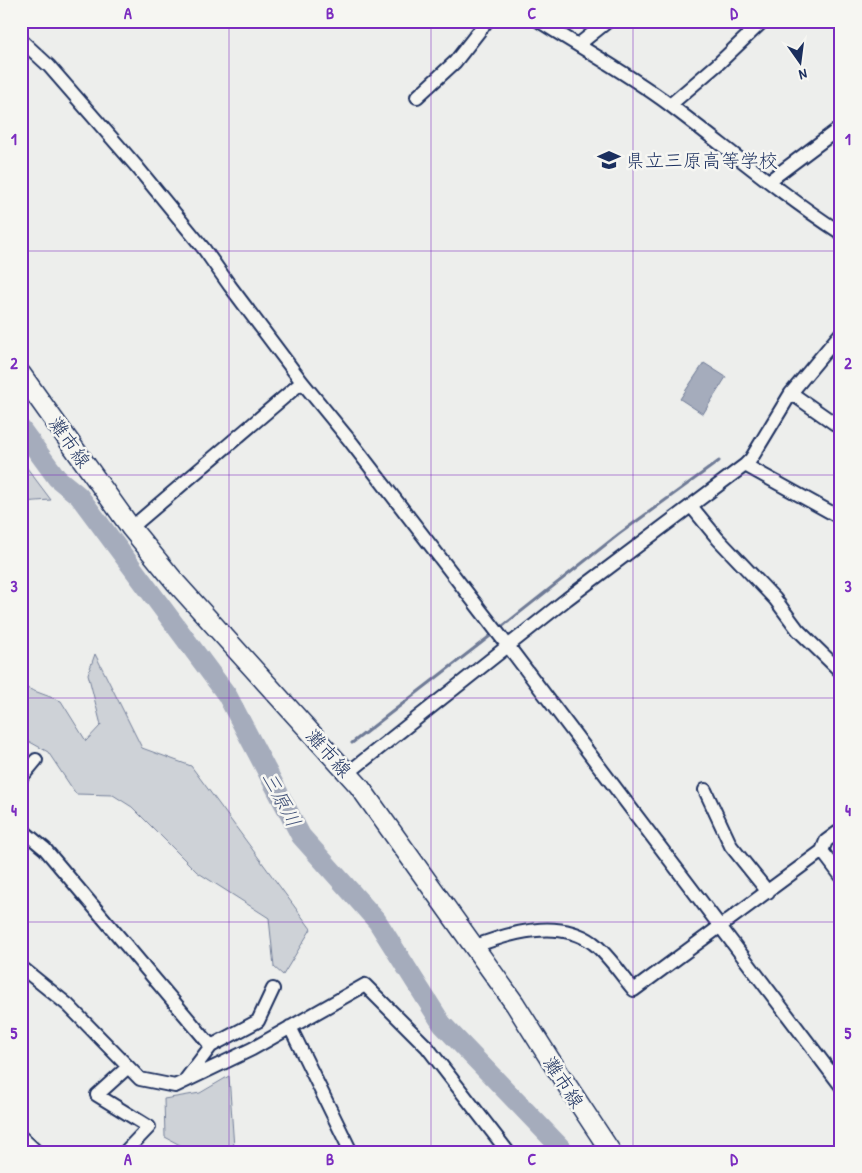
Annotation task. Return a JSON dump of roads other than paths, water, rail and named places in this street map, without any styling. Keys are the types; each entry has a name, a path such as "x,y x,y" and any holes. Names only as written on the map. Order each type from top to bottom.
{"main road":[{"name":"灘市線","path":"21,374 131,528 176,583 348,773 381,816 515,1004 611,1152"}],"street":[{"path":"417,97 455,62 487,21"},
{"path":"539,21 629,76 815,216 841,233"},
{"path":"578,46 608,21"},
{"path":"670,105 719,63 763,21"},
{"path":"21,40 49,66 137,167 204,249 302,382 351,442 508,646 841,1086"},
{"path":"770,181 841,127"},
{"path":"348,773 508,646 745,465 751,459 792,392 841,333"},
{"path":"131,528 302,382"},
{"path":"792,392 841,428"},
{"path":"745,465 841,518"},
{"path":"690,506 718,539 775,599 798,630 841,672"},
{"path":"21,778 36,760"},
{"path":"705,790 731,846 768,892"},
{"path":"21,829 45,849 211,1046"},
{"path":"474,947 491,940 526,931 565,931 592,943 603,953 634,990 822,852 826,841 841,830"},
{"path":"822,852 841,876"},
{"path":"21,967 68,1005 140,1080 175,1086 252,1048 365,985 427,1047 508,1152"},
{"path":"185,1081 211,1046 258,1021 273,990"},
{"path":"290,1027 351,1152"},
{"path":"125,1152 150,1126 97,1095 128,1067"},
{"path":"21,1136 37,1152"}],"water":[{"path":"704,363 726,377 703,414 680,399"}],"waterway":[{"name":"三原川","path":"21,429 57,478 79,496 227,695 301,836 377,921 442,1024 565,1152"},
{"path":"499,629 619,534 719,461"},
{"path":"352,743 494,633"}],"place":[{"name":"県立三原高等学校","path":"609,160"}]}
